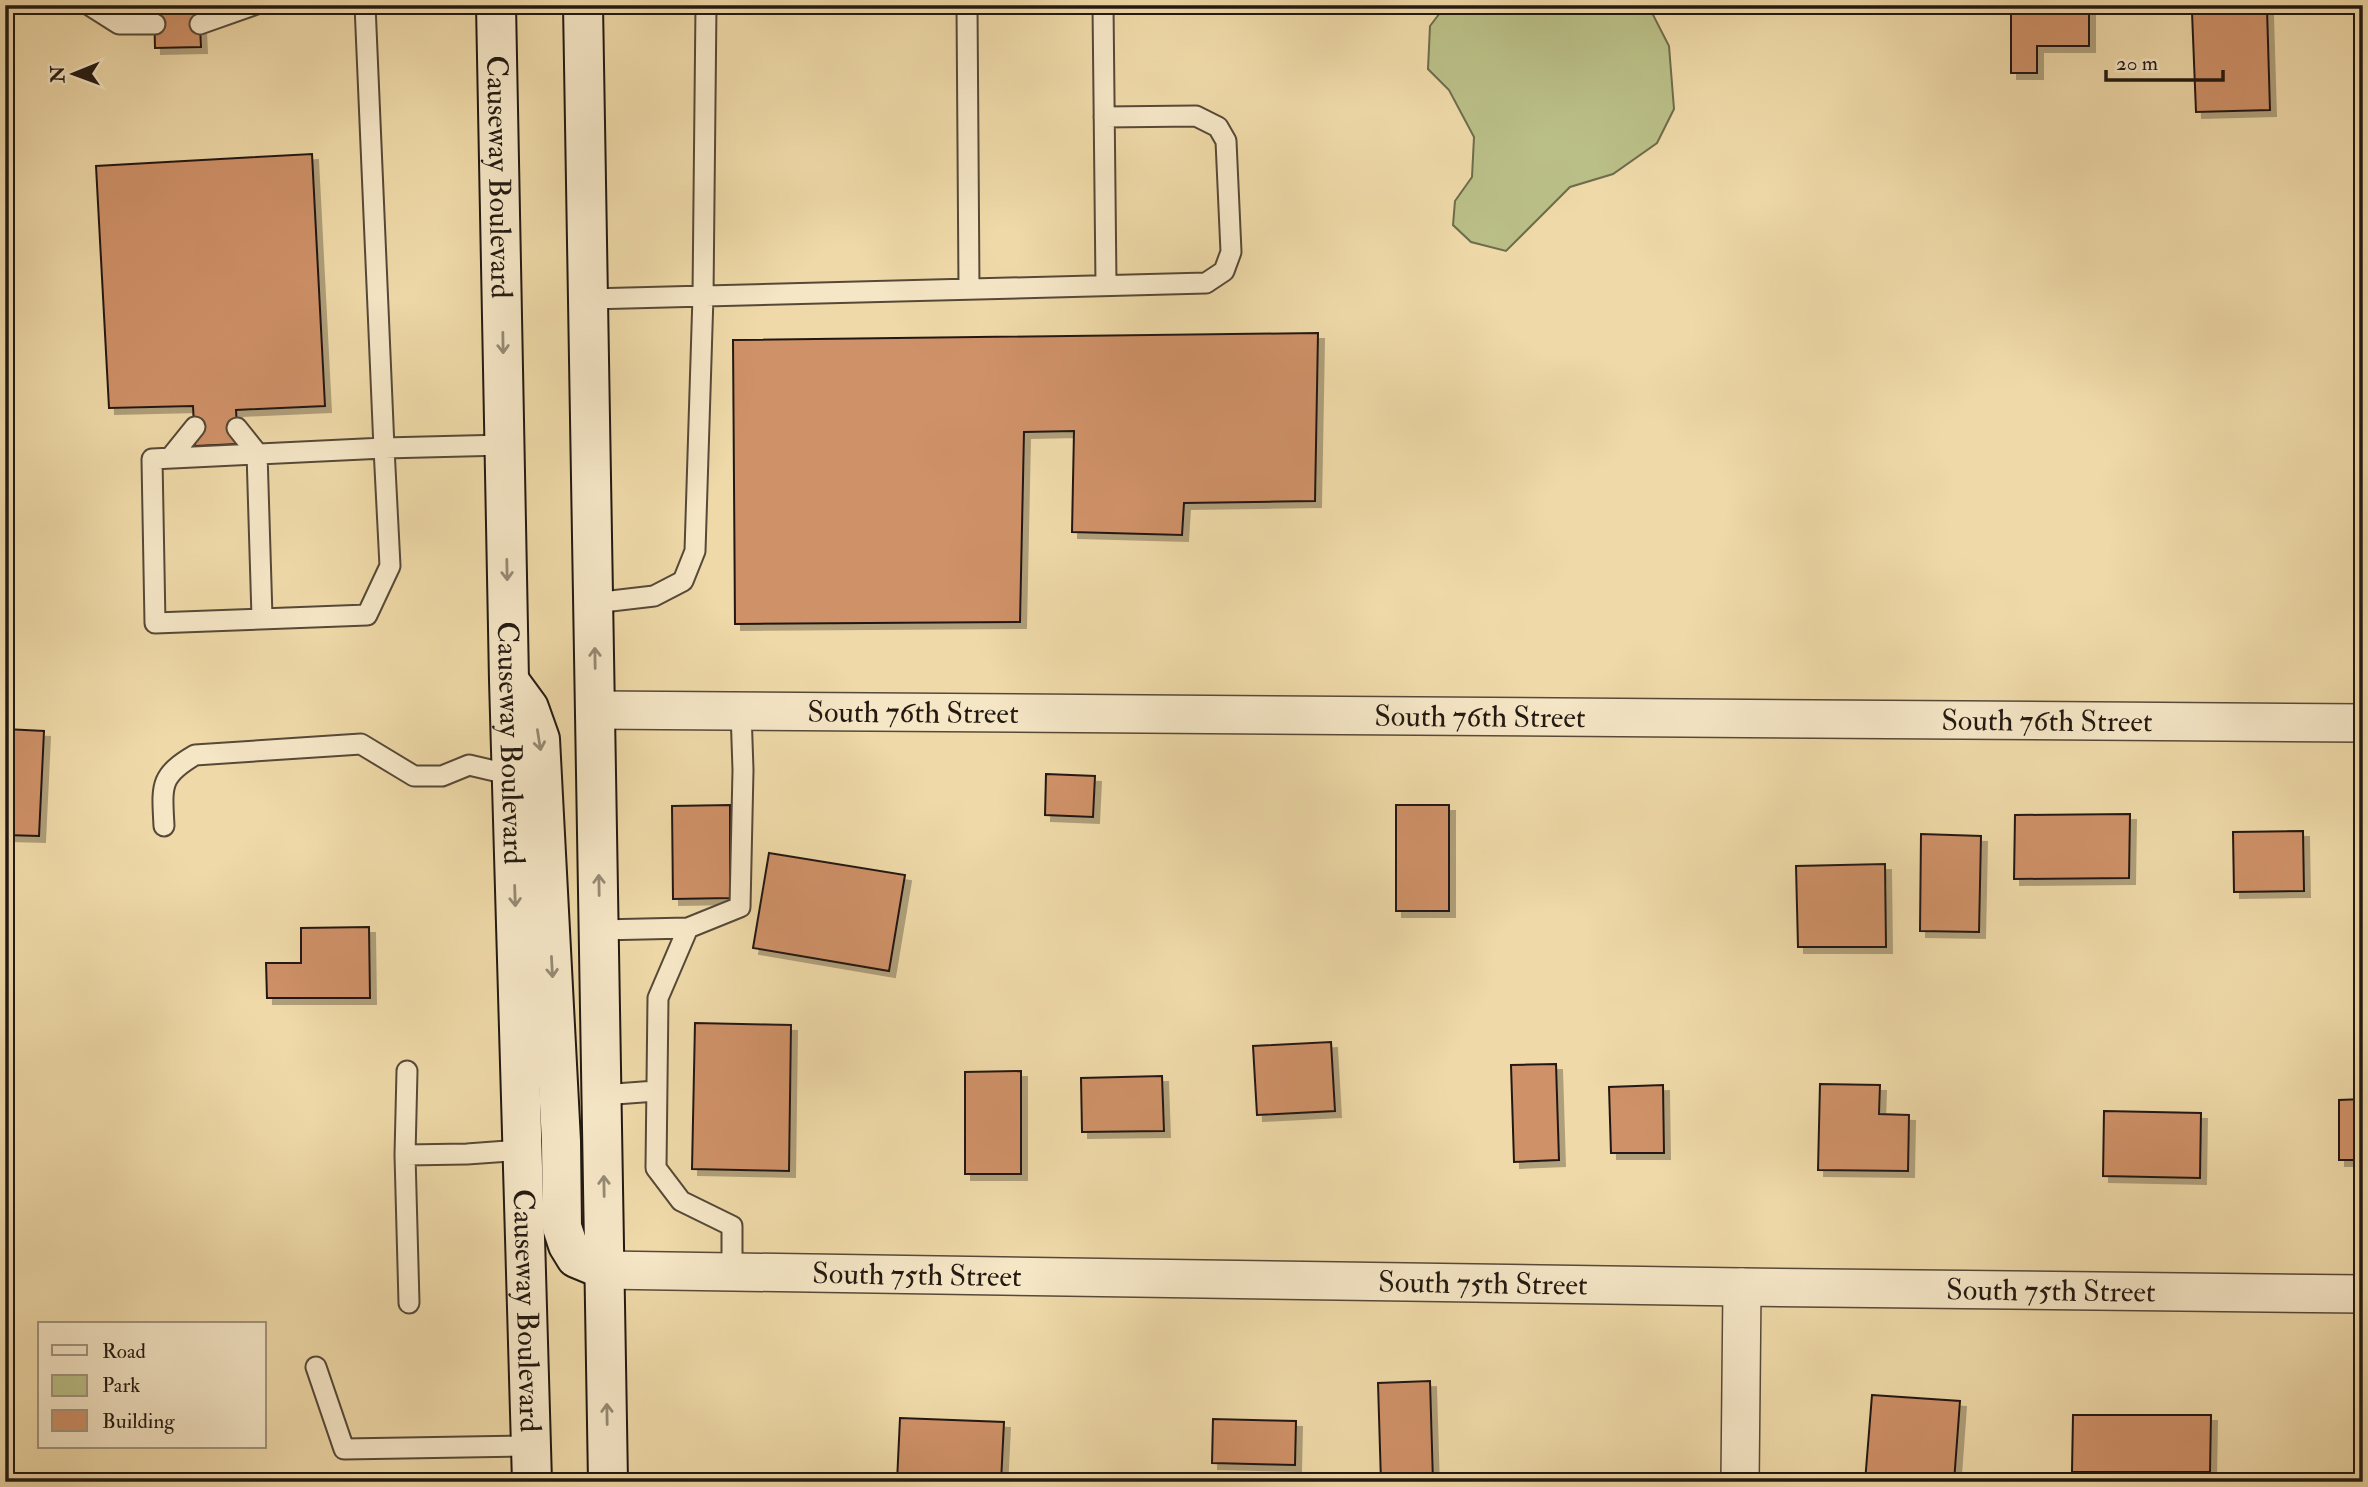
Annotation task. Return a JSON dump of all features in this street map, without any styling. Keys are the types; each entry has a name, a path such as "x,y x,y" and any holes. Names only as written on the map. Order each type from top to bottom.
{"main road":[{"name":"Causeway Boulevard","path":"496,5 509,680 531,1464"},
{"path":"583,5 608,1482"},
{"path":"509,680 530,708 540,739 561,1141 562,1227 576,1258 605,1270"}],"street":[{"name":"South 76th Street","path":"596,710 2363,723"},
{"name":"South 75th Street","path":"605,1270 2363,1294"},
{"path":"1740,1482 1742,1287"}],"lane":[{"path":"89,5 119,24 155,24"},
{"path":"200,24 254,5"},
{"path":"365,5 384,448 390,566 367,615 155,623 152,459 257,453 384,448 505,445"},
{"path":"594,603 654,596 683,581 695,551 703,296 706,5"},
{"path":"967,5 969,289"},
{"path":"1103,5 1106,285"},
{"path":"589,299 1206,283 1224,271 1231,252 1226,141 1218,127 1196,116 1104,117"},
{"path":"170,458 195,427"},
{"path":"237,428 257,453 262,617"},
{"path":"600,930 688,928 740,907 743,769 741,711"},
{"path":"164,825 162,790 172,768 195,755 361,744 414,776 442,776 469,765 512,775"},
{"path":"688,928 658,998 656,1168 681,1201 732,1226 732,1272"},
{"path":"407,1071 405,1155 409,1303"},
{"path":"602,1095 656,1091"},
{"path":"405,1155 522,1150"},
{"path":"316,1367 344,1449 531,1464"}],"green space":[{"path":"1446,5 1648,5 1669,46 1674,109 1657,143 1613,174 1570,187 1506,251 1471,242 1453,225 1455,201 1472,177 1474,137 1449,90 1428,69 1430,26"}],"building":[{"path":"154,5 199,5 201,47 155,48"},
{"path":"2011,5 2089,5 2089,46 2037,46 2037,73 2011,73"},
{"path":"2267,9 2270,110 2196,112 2192,12"},
{"path":"312,154 325,406 236,410 238,444 195,446 193,406 109,408 96,166"},
{"path":"1318,333 1315,501 1184,503 1182,535 1072,532 1074,431 1024,432 1020,622 735,624 733,340"},
{"path":"5,729 44,731 39,836 5,835"},
{"path":"1046,774 1095,776 1093,817 1045,815"},
{"path":"730,805 730,898 673,899 672,806"},
{"path":"1396,805 1449,805 1449,911 1396,911"},
{"path":"2130,814 2129,878 2014,879 2015,815"},
{"path":"2303,831 2304,891 2234,892 2233,832"},
{"path":"1921,834 1981,836 1979,932 1920,931"},
{"path":"769,853 905,875 889,971 753,948"},
{"path":"1885,864 1886,947 1798,947 1796,866"},
{"path":"369,927 370,998 267,998 266,963 301,963 301,928"},
{"path":"695,1023 791,1025 789,1171 692,1169"},
{"path":"1331,1042 1335,1111 1257,1115 1253,1046"},
{"path":"1556,1064 1559,1160 1514,1162 1511,1065"},
{"path":"1021,1071 1021,1174 965,1174 965,1072"},
{"path":"1162,1076 1164,1131 1082,1132 1081,1078"},
{"path":"1820,1084 1880,1085 1879,1114 1909,1115 1908,1171 1818,1170"},
{"path":"1663,1085 1664,1153 1611,1153 1609,1087"},
{"path":"2363,1099 2363,1160 2339,1160 2339,1100"},
{"path":"2104,1111 2201,1113 2200,1178 2103,1176"},
{"path":"1430,1381 1433,1482 1381,1482 1378,1383"},
{"path":"1872,1395 1960,1401 1954,1482 1865,1482"},
{"path":"2073,1415 2211,1415 2210,1472 2072,1472"},
{"path":"900,1418 1004,1422 1001,1482 897,1482"},
{"path":"1213,1419 1296,1421 1295,1465 1212,1463"}]}
